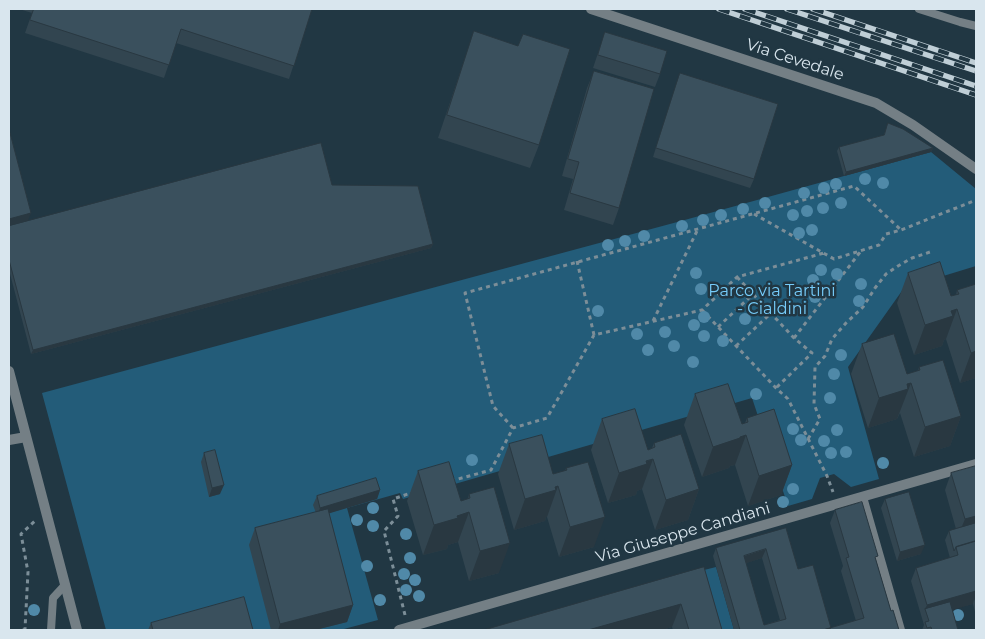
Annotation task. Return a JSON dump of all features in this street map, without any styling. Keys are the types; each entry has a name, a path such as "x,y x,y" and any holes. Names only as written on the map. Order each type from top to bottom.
{"street":[{"name":"Via Cevedale","path":"591,9 876,103 913,125 976,169"},
{"path":"9,371 77,630"},
{"path":"9,440 26,437"},
{"name":"Via Giuseppe Candiani","path":"399,630 976,464"},
{"path":"862,497 900,630"}],"lane":[{"path":"919,9 976,26"},
{"path":"51,630 53,598 65,585"}],"path":[{"path":"513,428 493,406 465,293 854,186 901,230"},
{"path":"754,214 834,258 879,245 886,234 901,230 976,200"},
{"path":"652,322 698,229"},
{"path":"794,338 862,250"},
{"path":"808,439 820,419 814,404 815,367 825,356 832,340 863,307 886,274 912,258 933,251"},
{"path":"594,335 702,310 737,277 824,253"},
{"path":"446,483 491,470 513,428 547,418 594,335 577,262"},
{"path":"737,277 794,338 812,353 776,388"},
{"path":"718,327 753,294"},
{"path":"702,310 788,399 827,476"},
{"path":"736,346 771,313"},
{"path":"405,615 384,531 398,516 393,499 420,491"},
{"path":"23,630 25,629 28,572 21,534 46,511"}],"green space":[{"name":"Parco via Tartini - Cialdini","path":"931,152 976,189 976,266 904,288 848,367 879,479 851,487 834,474 820,478 812,499 788,506 752,398 403,499 400,493 347,508 378,620 340,630 106,630 42,393"},
{"path":"716,567 734,630 722,630 704,570"}],"building":[{"path":"34,9 312,9 294,66 181,29 169,65 30,20"},
{"path":"474,31 518,46 523,34 570,49 539,145 447,115"},
{"path":"605,32 667,51 660,74 598,55"},
{"path":"594,71 654,89 619,208 570,193 579,162 568,159"},
{"path":"680,73 778,104 754,179 656,148"},
{"path":"888,123 903,129 933,148 846,172 839,147 884,135"},
{"path":"9,129 31,213 9,219"},
{"path":"321,143 332,185 418,186 433,244 33,350 9,260 9,226"},
{"path":"940,262 951,296 959,294 957,290 976,284 976,351 971,353 957,309 951,311 953,316 925,325 908,273"},
{"path":"894,334 907,374 920,370 919,367 943,360 961,416 925,427 911,383 907,384 908,389 879,398 862,344"},
{"path":"728,384 742,424 748,422 747,418 774,409 792,465 759,476 746,435 713,447 695,394"},
{"path":"635,409 648,450 655,447 654,443 681,434 699,489 666,500 653,459 646,461 647,464 619,473 602,419"},
{"path":"542,435 553,474 588,462 605,517 570,527 558,486 555,487 556,490 525,499 509,444"},
{"path":"215,450 224,485 212,488 204,453"},
{"path":"449,462 461,501 470,498 469,494 494,487 510,543 480,551 469,512 457,516 458,518 434,525 418,471"},
{"path":"976,466 976,516 965,519 951,473"},
{"path":"376,478 380,490 320,508 317,496"},
{"path":"909,492 925,545 900,552 885,499"},
{"path":"862,502 878,556 875,557 891,611 893,610 899,630 823,630 864,618 846,558 849,557 835,510"},
{"path":"328,509 353,605 280,624 255,528"},
{"path":"976,523 976,541 956,547 954,551 949,531"},
{"path":"786,528 798,569 813,565 831,628 823,630 740,630 716,548","holes":["766,549 786,619 764,625 744,556"]},
{"path":"976,541 976,591 927,605 916,568 958,555 956,547"},
{"path":"704,567 722,630 689,630 681,604 588,630 484,630"},
{"path":"244,597 253,630 153,630 151,623"},
{"path":"950,602 958,630 932,630 931,627 927,628 925,622 929,621 925,609"}],"railway":[{"path":"719,9 976,95"},
{"path":"745,9 976,86"},
{"path":"787,9 976,71"},
{"path":"813,9 976,63"}]}
